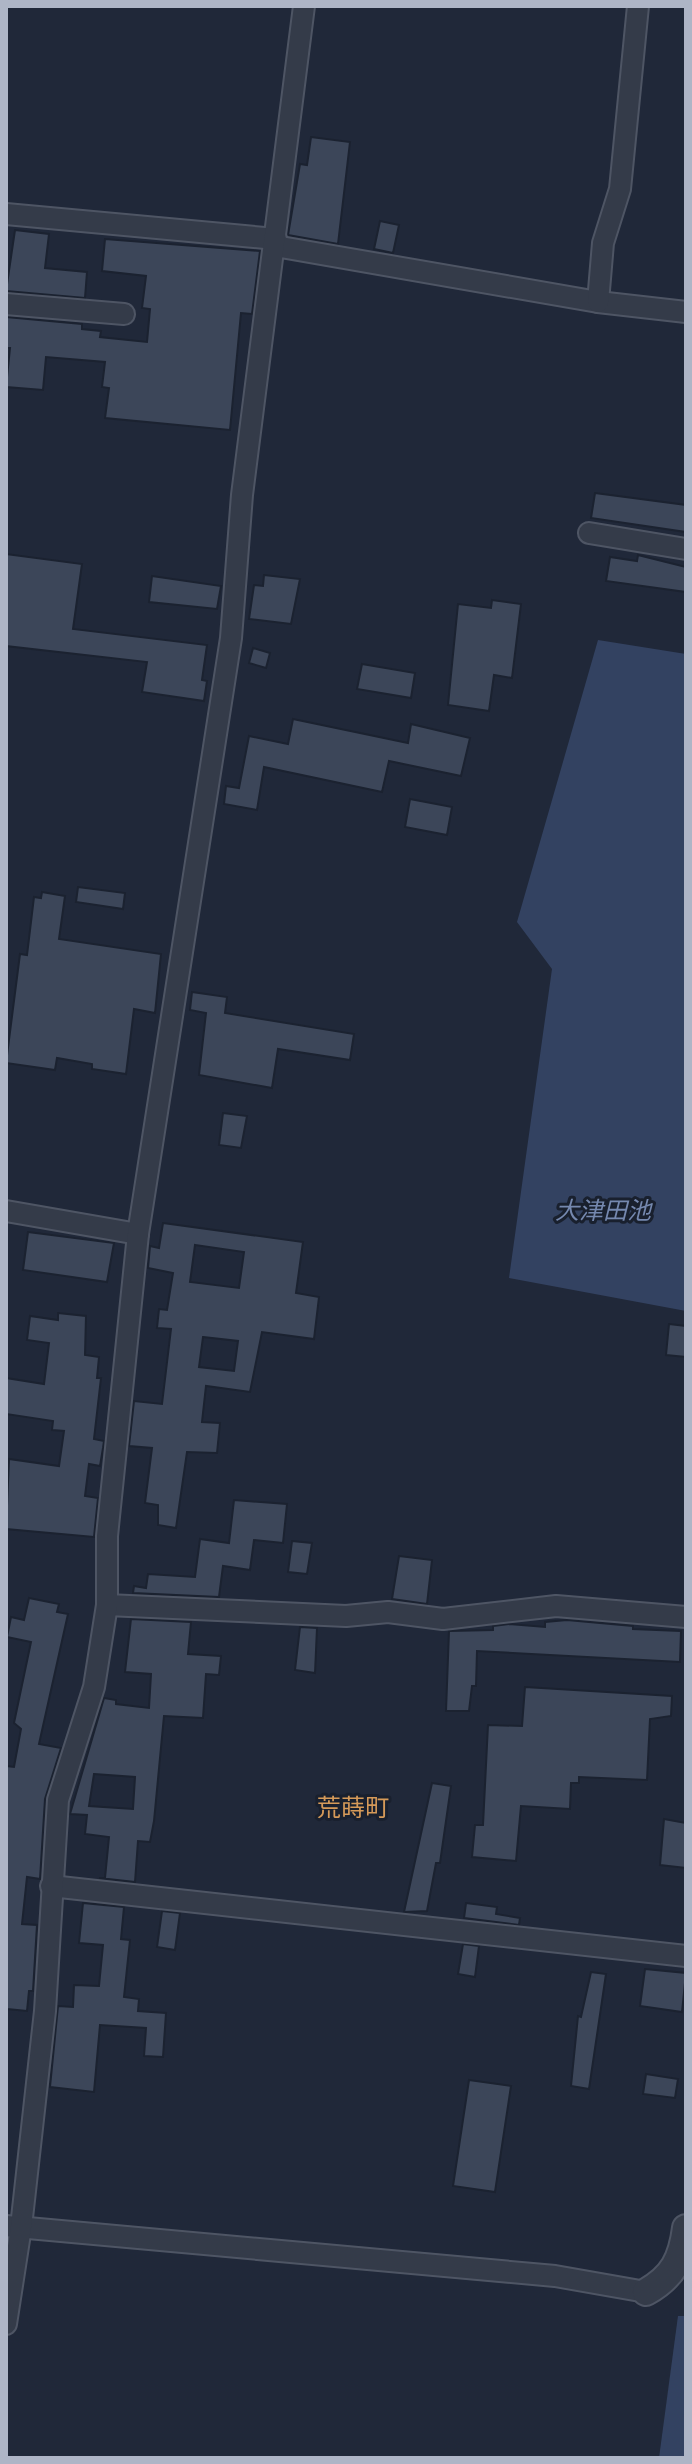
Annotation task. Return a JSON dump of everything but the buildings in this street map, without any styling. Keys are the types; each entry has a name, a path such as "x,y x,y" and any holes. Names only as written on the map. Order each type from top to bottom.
{"street":[{"path":"6,2324 14,2227 45,2011 58,1800 94,1687 107,1605 107,1536 138,1234 231,638 242,495 304,6"},
{"path":"598,302 603,243 620,189 638,6"},
{"path":"6,214 275,242 598,302 686,312"},
{"path":"6,304 124,314"},
{"path":"589,533 686,549"},
{"path":"6,1211 138,1234"},
{"path":"107,1605 346,1616 388,1612 443,1619 556,1606 686,1617"},
{"path":"51,1886 686,1956"},
{"path":"14,2227 555,2276 646,2292 667,2280 684,2245 686,2228"}],"water":[{"name":"大津田池","path":"598,640 686,654 686,1311 509,1278 552,969 517,922"},
{"path":"678,2316 686,2316 686,2458 659,2458"}],"district":[{"name":"荒蒔町","path":"353,1808"}]}
